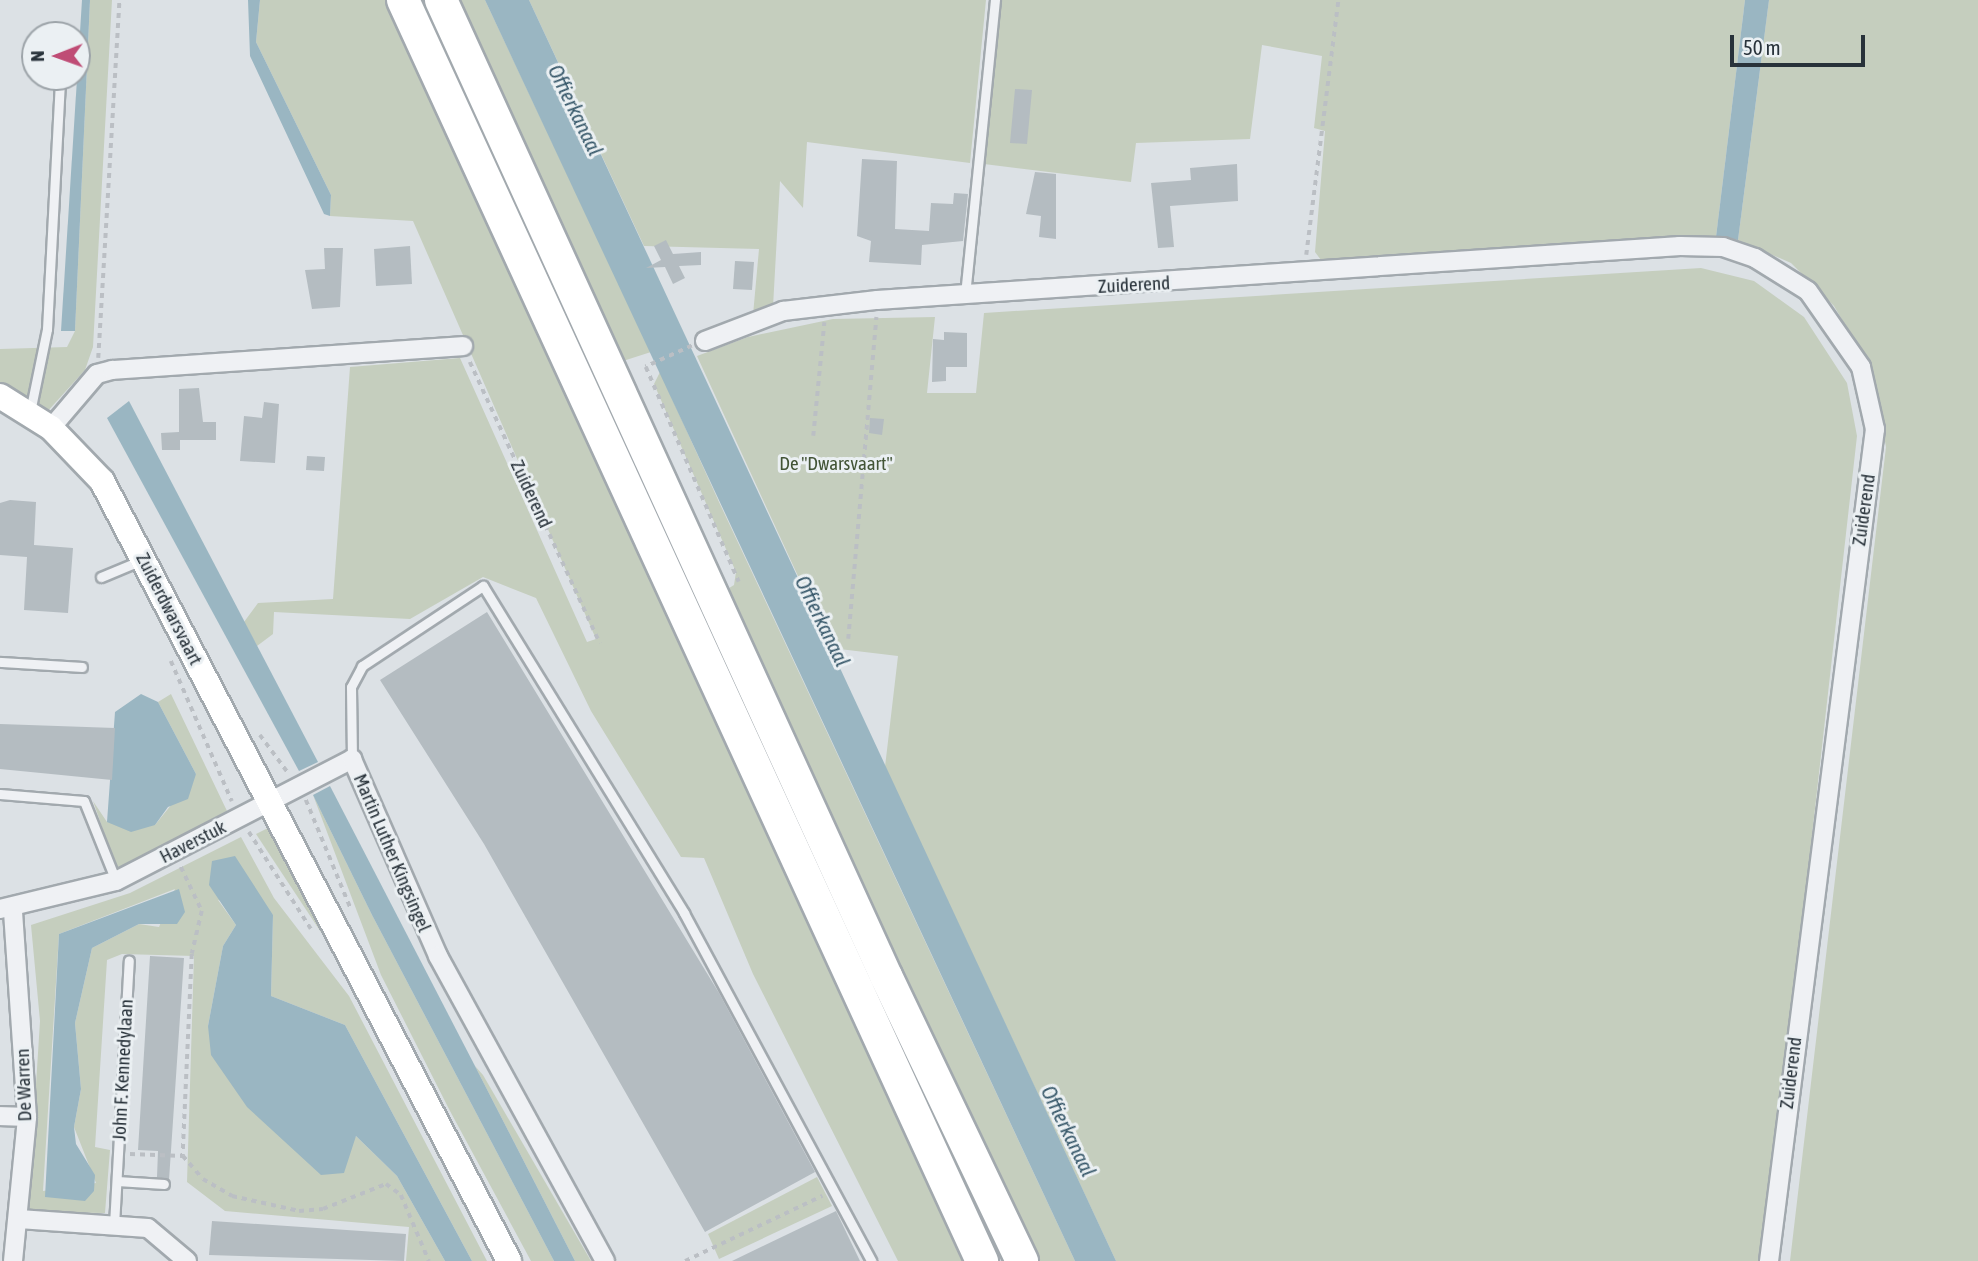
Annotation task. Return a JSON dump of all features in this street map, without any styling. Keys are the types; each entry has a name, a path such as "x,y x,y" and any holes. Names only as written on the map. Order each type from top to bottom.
{"highway":[{"path":"403,0 982,1261"},
{"path":"441,0 886,976 1023,1261"}],"street":[{"name":"Zuiderend","path":"701,342 783,310 877,300 1723,247 1776,267 1808,291 1860,367 1875,429 1769,1261"},
{"path":"51,428 97,374 463,346"},
{"name":"Zuiderdwarsvaart","path":"0,396 51,428 102,481 270,804"},
{"name":"Martin Luther Kingsingel","path":"270,804 352,759 432,944 605,1261"},
{"path":"270,804 509,1261"},
{"name":"Haverstuk","path":"7,909 116,881 270,804"},
{"name":"De Warren","path":"7,909 27,1117 13,1261"},
{"path":"0,1116 27,1117"},
{"path":"19,1219 148,1228 187,1261"}],"lane":[{"path":"965,295 995,0"},
{"path":"30,414 47,329 59,91"},
{"path":"101,577 144,559"},
{"path":"352,759 351,687 362,666 483,586 684,913 837,1189 871,1261"},
{"path":"0,662 82,667"},
{"path":"0,794 84,801 116,881"},
{"name":"John F. Kennedylaan","path":"114,1225 129,960"},
{"path":"117,1181 164,1184"}],"path":[{"path":"97,374 118,0"},
{"path":"1303,274 1338,0"},
{"path":"848,639 877,300"},
{"path":"813,436 826,306"},
{"path":"701,342 651,364 650,381 739,582"},
{"name":"Zuiderend","path":"463,346 600,643"},
{"path":"174,852 202,911 192,954 183,1156 203,1179 232,1196 299,1211 323,1209 386,1184 401,1195 429,1261"},
{"path":"119,1153 183,1156"},
{"path":"685,1261 837,1189"}],"green space":[{"path":"90,0 112,0 93,347 85,370 46,413 0,383 0,349 67,347 75,331 86,91 91,91"},
{"path":"260,0 387,0 962,1261 898,1261 753,974 704,858 681,857 591,711 536,598 483,577 410,619 274,612 273,634 257,646 244,622 258,603 333,599 350,367 460,358 587,642 596,639 413,221 330,216 331,195 256,42"},
{"path":"459,0 485,0 651,352 623,361"},
{"path":"529,0 986,0 970,163 807,142 803,208 780,181 773,307 753,315 759,249 644,246"},
{"path":"1000,0 1745,0 1716,237 1321,260 1315,252 1325,131 1314,128 1322,56 1262,45 1250,139 1136,143 1131,182 984,164"},
{"path":"1769,0 1978,0 1978,1261 1790,1261 1886,447 1873,373 1834,306 1791,263 1738,240"},
{"name":"De \"Dwarsvaart\"","path":"1701,268 1754,281 1804,317 1847,383 1857,436 1764,1261 1116,1261 885,767 898,656 831,648 697,356 748,337 833,319 935,317 927,393 976,393 984,313"},
{"path":"660,372 1075,1261 1037,1261 861,885 726,590 734,585 736,572 654,384"},
{"path":"171,694 227,811 117,870 93,801 107,822 155,825 196,774 158,702"},
{"path":"313,795 372,915 554,1261 531,1261 450,1111 381,975"},
{"path":"272,826 342,964 256,834"},
{"path":"241,837 274,898 349,996 487,1261 472,1261 345,1025 271,996 273,915 218,900 236,925 223,946 208,1026 348,1147 356,1136 397,1176 445,1261 406,1261 409,1227 225,1211 187,1182 194,956 122,954 107,960 95,1147 110,1150 105,1213 28,1212 40,1021 31,925 130,893","holes":["175,889 159,927 139,924 92,948 75,1023 81,1089 74,1127 96,1183 43,1191 59,934"]},
{"path":"475,1066 483,1075 591,1261 575,1261"},
{"path":"817,1177 832,1206 719,1259 708,1234"}],"water":[{"path":"82,0 90,0 89,21 81,21"},
{"path":"248,0 260,0 256,42 331,195 330,216 324,214 250,56"},
{"name":"Offierkanaal","path":"485,0 529,0 1116,1261 1075,1261"},
{"path":"1745,0 1769,0 1738,240 1716,237"},
{"path":"76,91 86,91 75,331 61,331"},
{"path":"129,401 318,762 299,771 107,418"},
{"path":"141,694 158,702 196,774 188,799 168,807 155,825 131,832 107,822 115,712"},
{"path":"330,786 575,1261 554,1261 372,915 313,795"},
{"path":"235,856 273,915 271,996 345,1025 472,1261 445,1261 397,1176 356,1136 344,1173 321,1175 247,1107 211,1055 208,1026 223,946 236,925 209,885 212,861"},
{"path":"179,889 185,912 177,924 139,924 92,948 75,1023 81,1089 74,1127 76,1144 95,1175 94,1191 85,1201 45,1197 59,934"}],"building":[{"path":"1015,89 1032,90 1027,144 1010,143"},
{"path":"862,159 897,161 895,229 929,231 931,203 953,204 954,193 968,194 963,241 922,245 921,265 869,262 871,241 857,236"},
{"path":"1237,164 1238,201 1170,206 1174,247 1158,248 1151,183 1191,180 1190,168"},
{"path":"1035,172 1056,174 1056,239 1039,237 1041,216 1026,214"},
{"path":"666,240 673,254 701,252 701,265 679,266 685,278 673,284 665,267 646,268 661,260 654,246"},
{"path":"410,246 412,284 376,286 374,249"},
{"path":"324,248 343,248 340,307 312,309 305,270 325,269"},
{"path":"735,261 754,262 752,290 733,289"},
{"path":"944,332 967,333 967,367 946,367 946,381 932,382 933,339 944,340"},
{"path":"199,388 203,422 216,422 216,440 180,440 180,450 162,450 161,433 179,432 179,389"},
{"path":"264,402 279,404 275,463 240,461 244,416 262,418"},
{"path":"870,418 884,419 882,435 869,433"},
{"path":"307,456 325,457 324,471 306,470"},
{"path":"10,500 36,502 34,545 73,548 68,613 24,610 27,557 0,555 0,503"},
{"path":"487,612 719,993 815,1172 705,1232 484,844 380,680"},
{"path":"0,724 115,728 112,780 0,769"},
{"path":"150,956 184,958 169,1180 157,1177 158,1151 138,1150"},
{"path":"836,1211 860,1261 732,1261"},
{"path":"212,1221 406,1234 404,1261 209,1255"}]}
